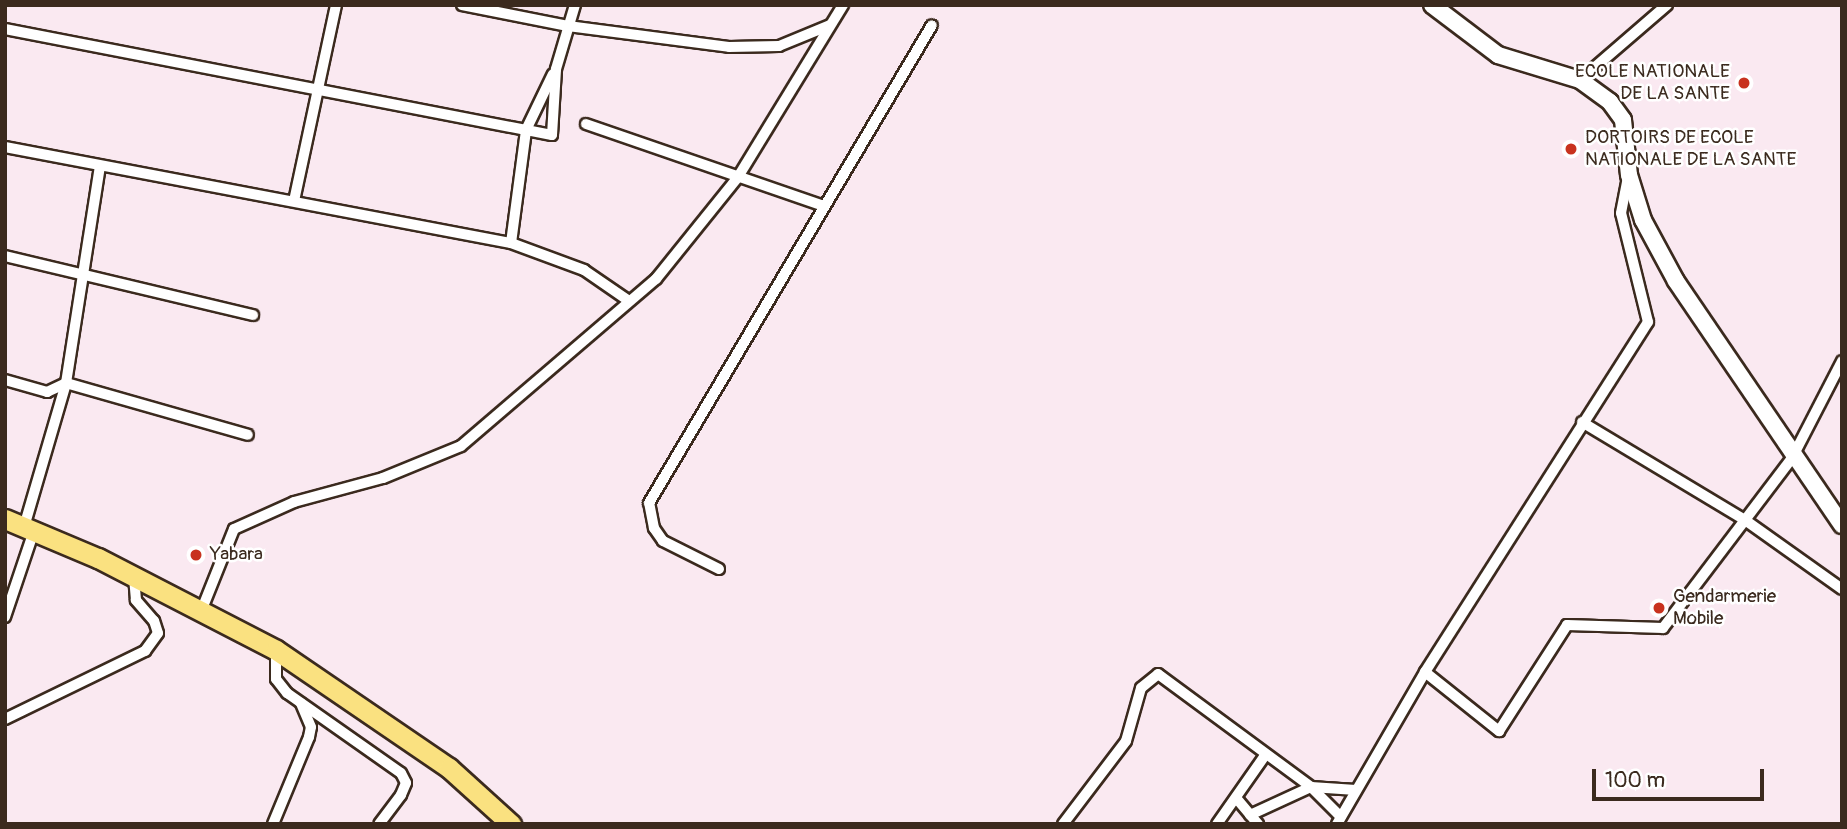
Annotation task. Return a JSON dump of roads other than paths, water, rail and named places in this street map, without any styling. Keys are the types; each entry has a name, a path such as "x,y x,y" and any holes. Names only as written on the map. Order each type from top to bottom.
{"highway":[{"path":"5,519 134,576 202,609 276,650 449,768 511,824"}],"street":[{"path":"294,201 314,90 336,5"},
{"path":"462,5 568,26 764,48 830,25"},
{"path":"511,243 526,130 556,69 575,5"},
{"path":"202,609 234,529 294,502 383,478 461,446 656,279 738,177 843,5"},
{"path":"1432,5 1498,55 1580,80 1610,102 1623,120 1629,175 1643,220 1676,281 1792,458 1842,525"},
{"path":"1580,80 1667,5"},
{"path":"719,569 663,541 654,528 649,503 932,25"},
{"path":"5,29 552,135 556,69"},
{"path":"586,124 824,206"},
{"path":"5,147 511,243 583,270 629,301"},
{"path":"5,617 66,383 100,167"},
{"path":"1063,824 1126,741 1142,688 1147,678 1158,674 1311,787 1339,820 1425,672 1531,510 1583,422 1648,322 1620,213 1629,175"},
{"path":"5,256 253,315"},
{"path":"1425,672 1499,731 1567,625 1663,628 1792,458 1842,362"},
{"path":"5,380 47,392 66,383 248,435"},
{"path":"1583,422 1745,520 1842,589"},
{"path":"5,719 145,651 158,633 154,621 136,600 134,576"},
{"path":"276,650 276,679 301,703 401,773 406,783 401,795 379,824"},
{"path":"301,703 311,727"},
{"path":"273,824 311,727 323,718"},
{"path":"1217,824 1266,754"},
{"path":"1250,814 1311,787 1356,790"},
{"path":"1237,799 1258,824"}],"place":[{"name":"ECOLE NATIONALE DE LA SANTE","path":"1744,83"},
{"name":"DORTOIRS DE ECOLE NATIONALE DE LA SANTE","path":"1571,149"},
{"name":"Yabara","path":"196,555"},
{"name":"Gendarmerie Mobile","path":"1659,608"}]}
